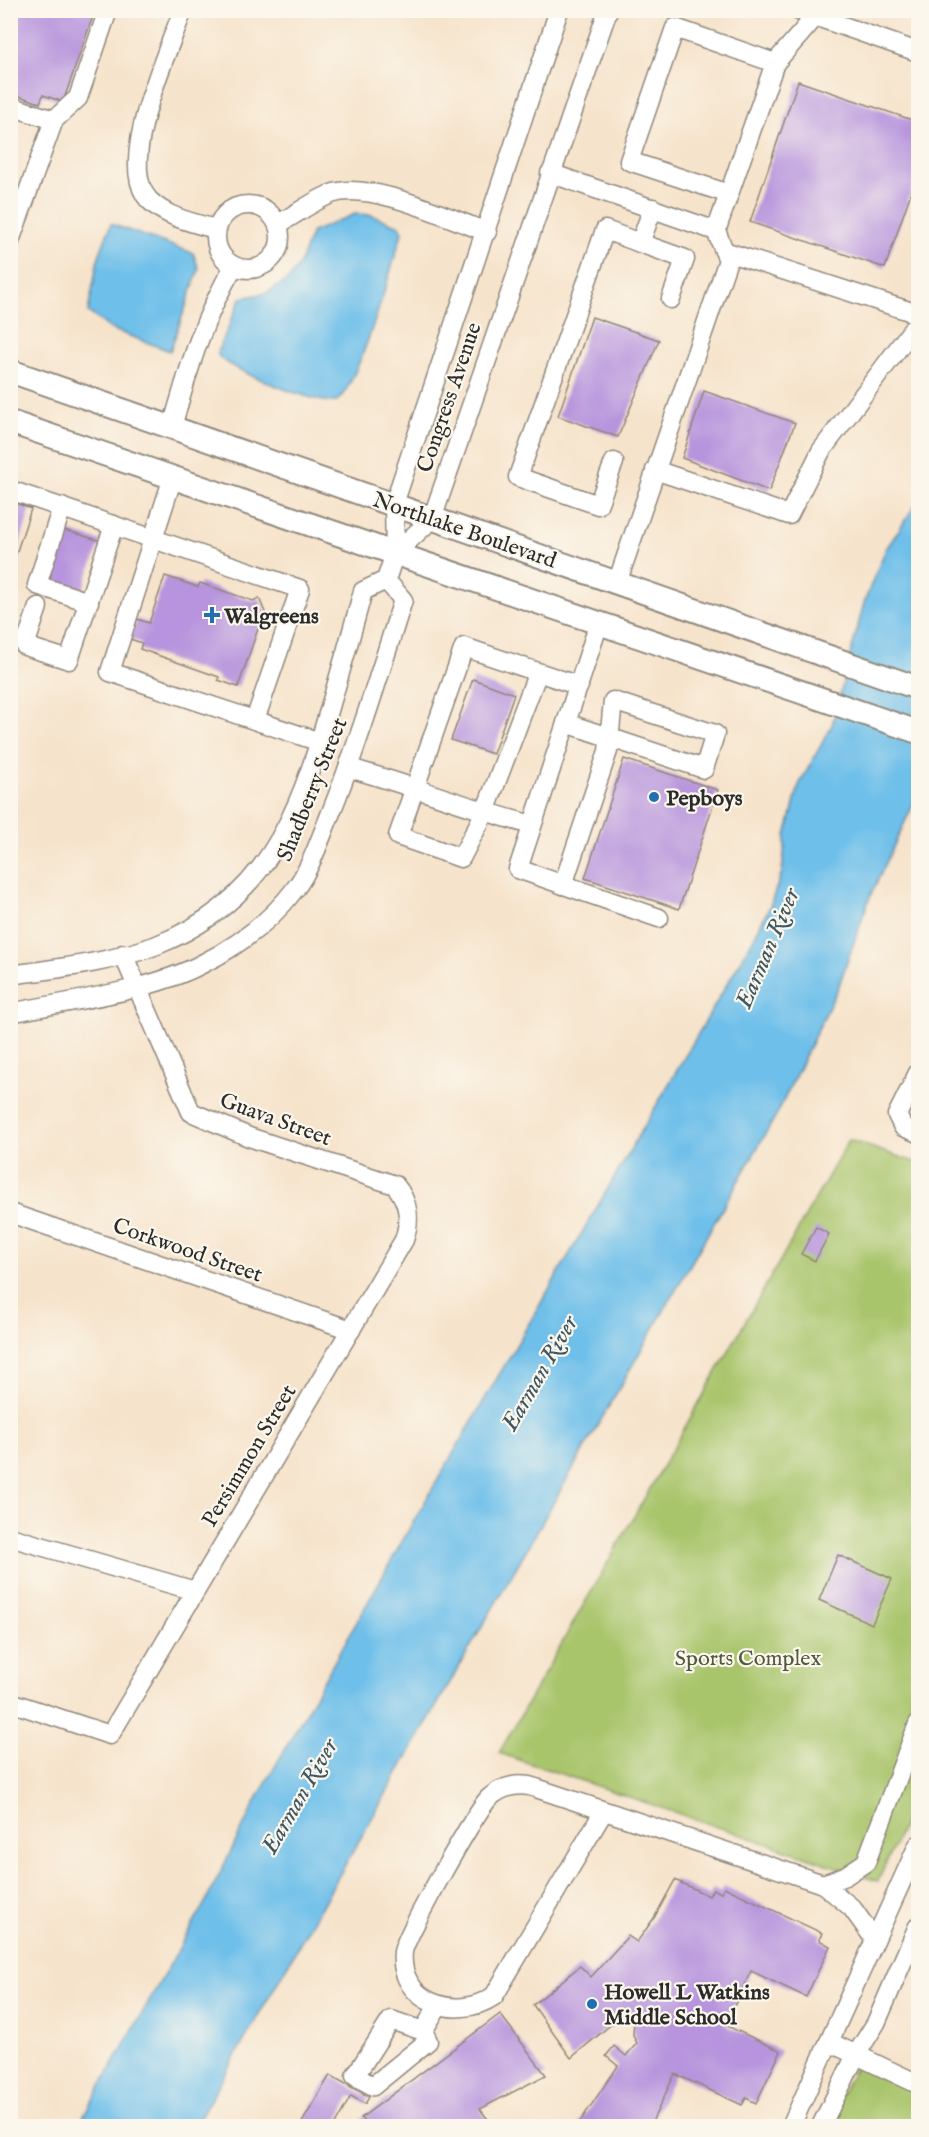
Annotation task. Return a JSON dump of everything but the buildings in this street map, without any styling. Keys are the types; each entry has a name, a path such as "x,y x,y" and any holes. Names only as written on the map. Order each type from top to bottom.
{"main road":[{"name":"Northlake Boulevard","path":"10,371 918,688"},
{"name":"Northlake Boulevard","path":"11,423 918,732"}],"street":[{"path":"10,241 54,120 78,98 108,10"},
{"path":"183,10 141,129 137,173 143,192 158,207 180,218 216,230"},
{"name":"Congress Avenue","path":"395,553 394,504 487,232 559,10"},
{"name":"Congress Avenue","path":"395,553 432,519 608,10"},
{"path":"796,10 918,52"},
{"path":"617,583 728,260 716,231 775,63 815,17"},
{"path":"729,194 628,161 675,28 775,63"},
{"path":"10,105 54,120"},
{"path":"550,173 716,231"},
{"path":"278,224 331,194 359,190 380,194 487,232"},
{"path":"248,205 262,208 278,224 280,245 273,258 262,267 248,270 234,266 222,257 216,244 216,230 223,217 234,208 248,205"},
{"path":"640,243 653,208"},
{"path":"614,462 598,505 518,477 605,230 685,259 671,299"},
{"path":"724,251 918,314"},
{"path":"172,427 205,320 234,266"},
{"path":"655,470 789,515 821,451 918,322"},
{"path":"173,477 110,672 320,742"},
{"path":"10,490 300,589 255,720"},
{"path":"62,507 37,585 89,602"},
{"path":"38,607 25,646 69,660 114,525"},
{"path":"386,580 395,553"},
{"name":"Shadberry Street","path":"10,975 90,964 157,944 201,922 237,896 263,867 283,836 306,785 363,591 386,580 403,600 349,768 319,843 296,887 280,907 240,942 199,966 135,986 10,1013"},
{"path":"600,622 518,869 660,918"},
{"path":"538,672 485,813 460,858 398,837 464,646 579,686"},
{"path":"563,885 608,751 610,737 613,701 715,734 705,769 610,737 566,723"},
{"path":"349,768 414,786 485,813 532,825"},
{"name":"Guava Street","path":"123,954 191,1112 249,1137 395,1185 402,1194"},
{"path":"918,1073 897,1114 903,1127 918,1133"},
{"name":"Persimmon Street","path":"10,1702 110,1735 404,1240 409,1217 402,1194"},
{"name":"Corkwood Street","path":"10,1213 351,1330"},
{"path":"10,1537 195,1591"},
{"path":"823,1884 845,1876 866,1862 918,1724"},
{"path":"604,1811 494,1996 482,2004 469,2008 438,2006 419,1993 404,1968 406,1940 481,1808 502,1788 517,1785 536,1788 823,1884 852,1908 875,1940"},
{"path":"791,2127 918,1845"},
{"path":"821,2127 856,2055 876,2023 918,1926"},
{"path":"423,2031 438,2006"},
{"path":"829,2042 918,2085"}],"green space":[{"name":"Sports Complex","path":"849,1140 918,1163 918,1793 878,1881 499,1753"},
{"path":"858,2061 918,2087 918,2126 826,2126"}],"water":[{"path":"355,214 371,215 400,226 402,233 373,325 344,393 335,402 292,392 237,369 218,355 241,298 267,293 289,279 300,263 312,232"},
{"path":"111,224 193,253 199,269 170,351 111,329 88,312 98,259"},
{"name":"Earman River","path":"918,501 918,794 869,899 838,988 778,1112 195,2126 78,2126 206,1901 259,1795 416,1517 750,945 770,906 782,872 786,836 799,785 832,725 864,603 886,549"}],"place":[{"name":"Walgreens","path":"212,615"},
{"name":"Pepboys","path":"654,797"},
{"name":"Howell L Watkins Middle School","path":"592,2004"}]}
